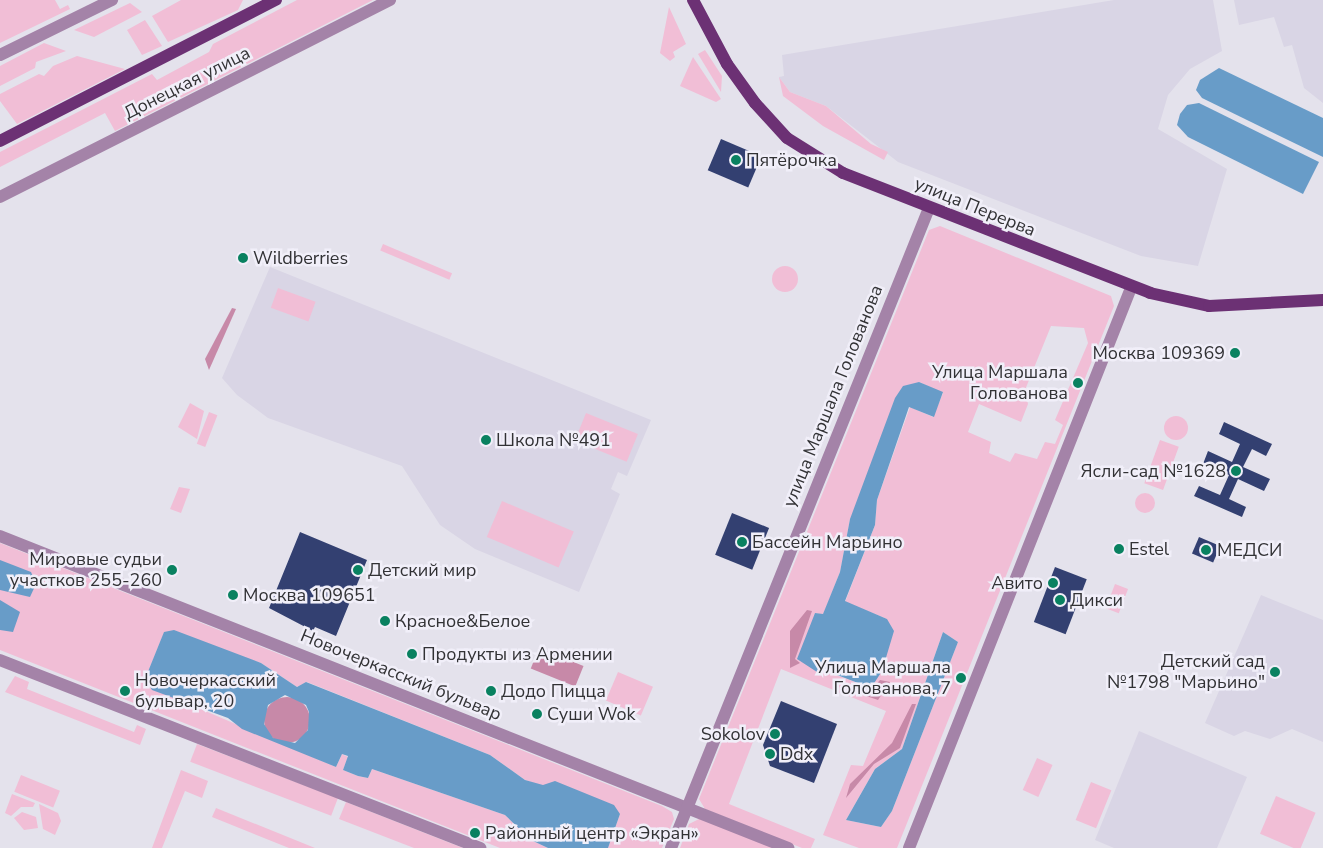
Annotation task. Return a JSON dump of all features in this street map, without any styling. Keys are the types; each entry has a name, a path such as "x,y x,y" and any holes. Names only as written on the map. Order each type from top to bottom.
{"main road":[{"name":"Донецкая улица","path":"0,141 276,0"},
{"name":"улица Перерва","path":"693,0 736,79 787,138 843,173 1131,288 1209,306 1323,300"}],"street":[{"path":"0,55 112,0"},
{"name":"Донецкая улица","path":"0,197 390,0"},
{"name":"улица Маршала Голованова","path":"671,848 929,208"},
{"path":"909,848 1131,288"},
{"name":"Новочеркасский бульвар","path":"0,536 788,848"},
{"path":"0,660 480,848"}],"shaded area":[{"path":"0,0 55,0 60,9 68,5 70,9 0,43"},
{"path":"181,0 243,0 238,10 168,42 152,16"},
{"path":"297,0 373,0 115,131 105,113 0,167 0,152 152,74 157,80 209,52 213,44"},
{"path":"1114,0 1213,0 1222,51 1190,69 1168,95 1158,129 1227,169 1198,266 1141,256 898,162 826,106 790,92 779,77 784,76 782,55"},
{"path":"1234,0 1323,0 1323,103 1304,88 1292,45 1284,47 1274,17 1239,25"},
{"path":"130,3 142,12 94,37 74,30"},
{"path":"669,7 686,44 673,52 675,57 670,61 660,53"},
{"path":"145,20 162,46 142,55 127,30"},
{"path":"44,43 66,51 36,62 35,68 0,86 0,66"},
{"path":"705,50 722,76 721,92 698,54"},
{"path":"77,56 125,69 17,124 0,101 0,94 39,74 44,76 53,66"},
{"path":"693,57 721,99 716,102 680,86"},
{"path":"779,77 790,92 826,106 871,144 888,152 884,160 823,126 783,96"},
{"path":"940,226 1111,296 1114,306 897,848 859,848 823,835 851,765 863,766 886,711 781,669 729,804 815,839 811,848 802,848 705,809 699,799 929,230","holes":["1051,326 1084,328 1088,343 1055,420 1063,425 1055,444 1045,442 1037,459 1015,453 1010,462 989,453 991,442 968,432 979,404 1021,422 1028,404 1025,390","919,382 943,393 933,417 910,407 877,500 875,525 845,602 887,619 871,688 818,668 817,672 808,663 815,613 823,615 840,572 850,519","943,632 958,642 892,811 881,827 846,820 875,769 902,749"]},
{"path":"383,244 452,273 449,280 380,250"},
{"path":"785,266 794,270 798,279 794,288 785,292 776,288 772,279 776,270"},
{"name":"Школа №491","path":"270,267 651,420 627,476 618,472 611,489 620,494 579,592 475,549 440,525 402,466 268,418 237,395 222,378"},
{"path":"278,288 316,302 308,321 271,308"},
{"path":"232,308 236,309 209,370 205,359"},
{"path":"190,403 204,411 197,439 178,427"},
{"path":"209,412 217,415 205,447 197,444"},
{"path":"586,413 638,434 627,462 575,441"},
{"path":"1176,416 1185,419 1188,428 1185,437 1176,440 1167,437 1164,428 1167,419"},
{"path":"1160,440 1179,447 1163,490 1144,483"},
{"path":"179,487 190,489 181,513 170,509"},
{"path":"1145,493 1152,496 1155,503 1152,510 1145,513 1138,510 1135,503 1138,496"},
{"path":"502,501 574,531 559,567 487,537"},
{"path":"0,543 662,806 672,812 674,819 662,848 608,848 620,814 525,780 490,755 307,682 297,687 261,663 164,633 145,679 147,686 336,767 342,754 348,757 343,770 358,776 368,778 372,769 505,815 531,840 548,848 500,848 0,650"},
{"path":"1115,584 1128,589 1119,613 1106,608"},
{"name":"Детский сад №1798 \"Марьино\"","path":"1261,595 1323,620 1323,742 1292,729 1270,739 1245,731 1234,736 1205,723"},
{"path":"807,610 812,611 795,659 800,663 790,668 790,631"},
{"path":"539,648 584,666 575,686 531,668"},
{"path":"618,672 653,687 641,715 606,701"},
{"path":"15,676 29,682 27,689 134,732 137,725 146,729 140,745 5,692"},
{"path":"880,680 890,682 878,700 846,689 870,691"},
{"path":"292,697 304,703 309,711 309,729 304,737 296,742 282,743 270,737 265,729 264,715 270,703 278,698"},
{"path":"912,704 916,704 900,748 874,764 846,798 850,784 892,743"},
{"path":"1139,731 1247,777 1217,848 1114,848 1095,840"},
{"path":"197,744 338,798 331,816 190,762"},
{"path":"1037,758 1053,765 1038,797 1023,790"},
{"path":"181,770 208,781 202,798 185,791 162,848 152,848"},
{"path":"21,775 60,791 53,807 14,792"},
{"path":"1091,782 1111,790 1096,828 1076,820"},
{"path":"12,794 35,803 33,807 21,807 11,816 5,813"},
{"path":"1276,796 1316,813 1301,848 1294,848 1260,834"},
{"path":"346,802 463,848 414,848 339,819"},
{"path":"39,804 58,813 61,821 55,835 43,829"},
{"path":"216,808 315,848 289,848 212,817"},
{"path":"22,812 36,817 38,828 24,830 14,818"},
{"path":"701,818 776,848 680,848 689,824"}],"water":[{"path":"1219,68 1323,118 1323,157 1202,98 1196,90 1200,80"},
{"path":"1199,103 1319,162 1303,194 1188,137 1177,125 1180,114 1187,105"},
{"path":"919,382 943,392 934,417 909,407 877,500 875,525 845,601 887,619 894,631 882,671 871,688 819,668 817,672 797,659 815,613 823,614 840,572 850,519 895,398 903,386"},
{"path":"0,560 31,572 36,584 30,597 0,590"},
{"path":"0,600 20,612 13,632 0,630"},
{"path":"174,630 261,663 297,687 306,682 490,755 525,780 543,785 555,781 614,805 620,814 608,848 548,848 531,840 505,815 372,769 368,778 358,776 343,770 348,756 342,754 336,767 242,729 228,718 152,690 145,679 164,632","holes":["285,695 306,705 309,712 308,730 295,743 273,738 264,724 268,705"]},
{"path":"943,632 958,642 892,811 881,827 846,820 875,769 902,749"}],"building":[{"name":"Пятёрочка","path":"721,139 762,156 748,187 708,170"},
{"name":"Ясли-сад №1628","path":"1224,422 1272,444 1266,456 1252,449 1243,467 1270,479 1264,491 1238,479 1229,499 1246,507 1242,517 1194,496 1199,486 1220,495 1229,475 1203,464 1208,451 1232,462 1240,444 1219,434"},
{"name":"Бассейн Марьино","path":"732,513 769,528 752,570 715,555"},
{"path":"300,532 367,560 336,636 315,627 313,631 269,608"},
{"name":"МЕДСИ","path":"1199,537 1220,546 1213,563 1192,554"},
{"name":"Дикси","path":"1055,567 1087,579 1066,634 1034,622"},
{"path":"781,701 837,724 814,783 770,766 763,745"}],"place":[{"name":"Пятёрочка","path":"736,160"},
{"name":"Wildberries","path":"243,258"},
{"name":"Москва 109369","path":"1235,353"},
{"name":"Улица Маршала Голованова","path":"1078,383"},
{"name":"Школа №491","path":"486,440"},
{"name":"Ясли-сад №1628","path":"1236,471"},
{"name":"Бассейн Марьино","path":"742,542"},
{"name":"Estel","path":"1119,549"},
{"name":"МЕДСИ","path":"1206,550"},
{"name":"Мировые судьи участков 255-260","path":"172,570"},
{"name":"Детский мир","path":"358,570"},
{"name":"Авито","path":"1053,583"},
{"name":"Москва 109651","path":"233,595"},
{"name":"Дикси","path":"1060,600"},
{"name":"Красное&Белое","path":"385,621"},
{"name":"Продукты из Армении","path":"412,654"},
{"name":"Детский сад №1798 \"Марьино\"","path":"1275,672"},
{"name":"Улица Маршала Голованова, 7","path":"961,678"},
{"name":"Новочеркасский бульвар, 20","path":"125,691"},
{"name":"Додо Пицца","path":"491,691"},
{"name":"Суши Wok","path":"537,714"},
{"name":"Sokolov","path":"775,734"},
{"name":"Ddx","path":"770,754"},
{"name":"Районный центр «Экран»","path":"475,833"}]}
